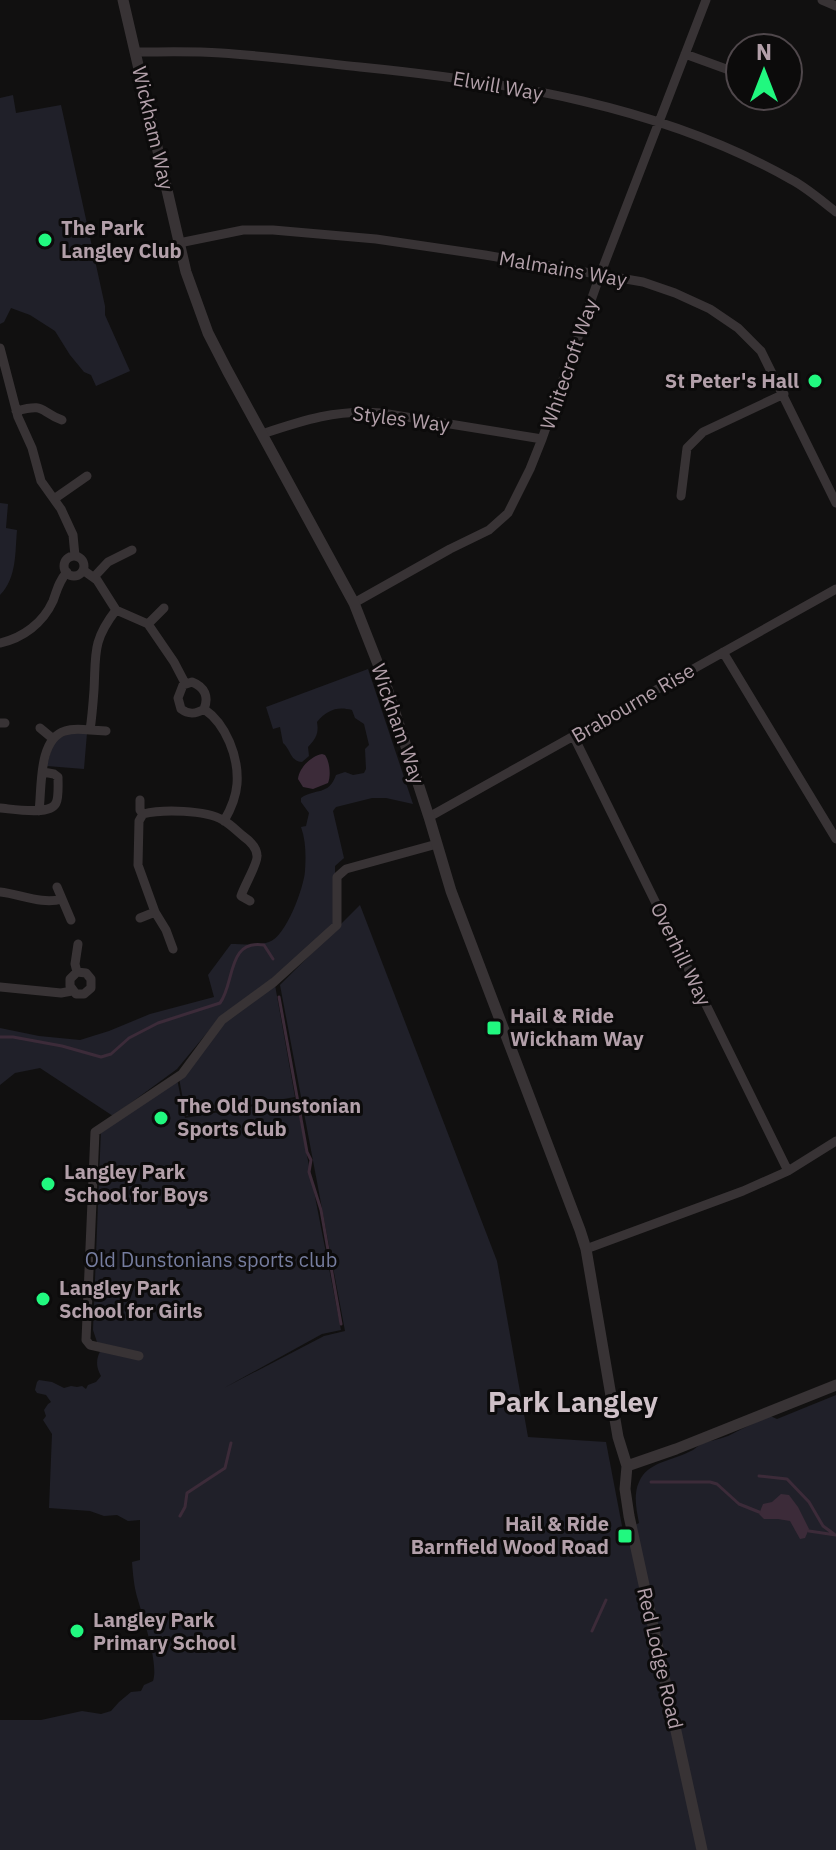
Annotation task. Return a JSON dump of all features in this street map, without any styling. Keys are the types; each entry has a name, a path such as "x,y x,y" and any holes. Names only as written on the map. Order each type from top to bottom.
{"street":[{"name":"Wickham Way","path":"123,0 191,289 208,333 354,603 385,682 451,891 580,1230 586,1249 618,1437 627,1466"},
{"name":"Whitecroft Way","path":"354,603 489,530 508,513 542,439 600,275 706,0"},
{"path":"822,0 836,6"},
{"name":"Elwill Way","path":"136,52 219,53 455,77 554,95 660,121 722,145 794,181 836,212"},
{"path":"685,54 724,68"},
{"name":"Malmains Way","path":"179,243 243,230 376,239 643,282 675,293 710,309 738,328 761,351 836,503"},
{"path":"0,348 16,411 32,448 41,481 61,509 73,535 75,556"},
{"path":"681,496 687,448 694,439 784,394"},
{"path":"16,411 38,407 62,420"},
{"name":"Styles Way","path":"262,434 316,416 359,411 542,439"},
{"path":"54,499 87,476"},
{"path":"94,577 108,562 132,550"},
{"path":"75,556 82,560 83,570 76,575 67,572 65,561 75,556"},
{"path":"83,570 94,577 116,610 148,624 185,683"},
{"path":"0,643 22,635 39,621 51,605 67,572"},
{"name":"Brabourne Rise","path":"429,817 836,589"},
{"path":"148,624 164,608"},
{"path":"90,730 95,652 116,610"},
{"path":"723,652 836,839"},
{"path":"185,683 196,684 203,690 207,699 204,709 182,714 178,698 185,683"},
{"path":"204,709 221,726 231,746 237,772 235,797 224,821"},
{"path":"40,728 52,738"},
{"path":"39,811 46,750 52,738 66,730 106,731"},
{"name":"Overhill Way","path":"574,737 788,1171"},
{"path":"0,808 50,810 56,804 58,777 44,769"},
{"path":"140,800 143,814"},
{"path":"173,949 155,912 137,861 139,821 143,814 197,813 224,821 250,841 255,847 257,862 235,895 250,901"},
{"path":"139,1356 90,1345 86,1340 95,1132 182,1074 222,1020 274,982 337,925 337,877 346,869 437,844"},
{"path":"57,887 71,920"},
{"path":"0,892 36,899 62,899"},
{"path":"140,918 155,912"},
{"path":"77,972 78,944"},
{"path":"77,972 89,975 92,986 89,992 76,994 72,991 69,982 77,972"},
{"path":"0,987 61,993 72,991"},
{"path":"586,1249 743,1191 788,1171 836,1141"},
{"path":"627,1466 836,1385"},
{"name":"Red Lodge Road","path":"627,1466 625,1489 629,1516 702,1850"}],"green space":[{"name":"The Park Langley Club","path":"13,95 16,113 61,105 105,315 130,371 96,386 91,375 84,372 70,355 55,331 30,315 11,308 0,324 0,98"},
{"path":"0,503 8,504 6,528 17,530 10,581 0,595"},
{"path":"368,669 413,804 372,798 336,807 333,811 344,858 335,866 335,924 270,980 221,1016 177,1069 113,1116 40,1068 15,1073 0,1085 0,1028 80,1040 150,1014 214,997 208,975 231,944 269,942 282,931 298,899 304,878 305,849 301,827 306,826 309,813 301,798 326,789 336,775 364,773 365,749 369,745 364,724 355,718 352,710 337,709 317,722 316,736 308,747 309,756 302,762 298,761 283,743 280,727 273,729 266,707"},
{"path":"69,733 87,733 84,769 47,766 53,742"},
{"name":"Old Dunstonians sports club","path":"360,905 497,1261 528,1437 606,1442 623,1531 639,1523 637,1487 643,1475 653,1466 770,1416 777,1419 836,1395 836,1850 0,1850 0,1720 41,1720 82,1711 101,1714 111,1711 131,1692 141,1691 144,1685 153,1681 152,1653 132,1562 140,1560 140,1520 128,1521 117,1515 49,1508 52,1434 43,1420 46,1416 44,1410 51,1402 46,1395 35,1390 39,1380 64,1388 82,1386 86,1389 101,1376 97,1361 103,1346 97,1342 93,1330 101,1129 177,1079 185,1118 296,1099 341,1330 322,1334 224,1388 324,1336 345,1331 280,985"},
{"path":"275,985 295,1097 186,1116 179,1078 225,1021"}],"shaded area":[{"path":"322,754 329,765 328,783 313,789 303,787 298,779 303,767"},
{"path":"781,1494 789,1495 798,1507 809,1529 805,1538 800,1539 790,1521 764,1519 759,1514 763,1504 772,1502"}],"waterway":[{"path":"0,1037 62,1046 101,1057 111,1054 129,1038 158,1023 220,1003 234,964 244,949 264,945 273,959"},
{"path":"279,997 311,1160 309,1172 321,1210 341,1324"},
{"path":"180,1516 187,1493 225,1468 231,1443"},
{"path":"759,1476 787,1479 809,1502 823,1526 834,1534"},
{"path":"651,1482 710,1482 717,1484 739,1504 759,1512"},
{"path":"809,1531 836,1535"},
{"path":"592,1631 606,1600"}],"place":[{"name":"The Park Langley Club","path":"45,240"},
{"name":"St Peter's Hall","path":"815,381"},
{"name":"Hail & Ride Wickham Way","path":"494,1028"},
{"name":"The Old Dunstonian Sports Club","path":"161,1118"},
{"name":"Langley Park School for Boys","path":"48,1184"},
{"name":"Langley Park School for Girls","path":"43,1299"},
{"name":"Hail & Ride Barnfield Wood Road","path":"625,1536"},
{"name":"Langley Park Primary School","path":"77,1631"}],"district":[{"name":"Park Langley","path":"573,1402"}]}
